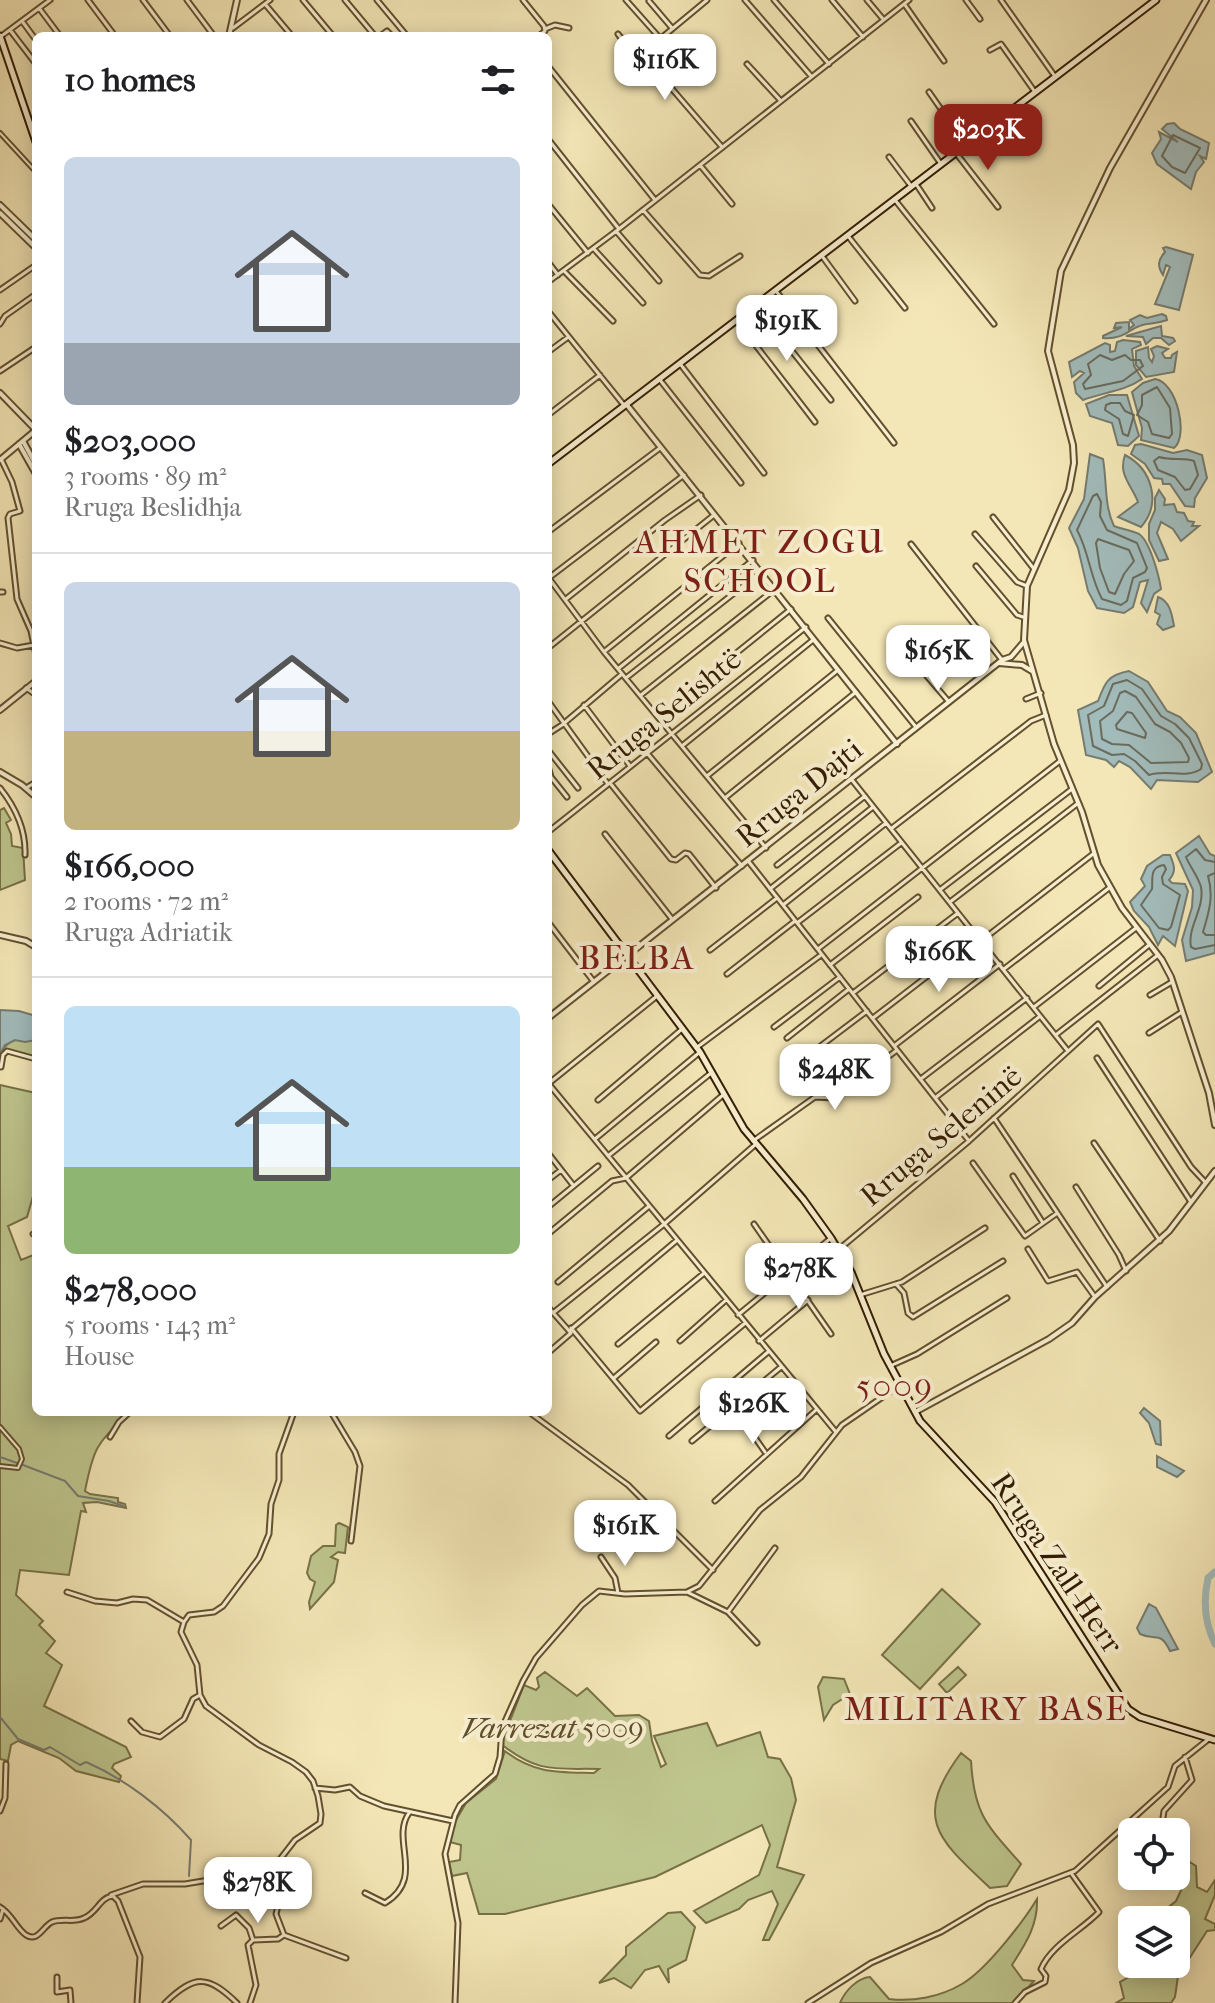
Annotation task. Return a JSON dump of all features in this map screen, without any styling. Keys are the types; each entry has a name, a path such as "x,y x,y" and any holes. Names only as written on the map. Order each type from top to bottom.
{"main road":[{"path":"552,461 1156,0"},
{"path":"0,37 32,130"},
{"name":"Rruga Zall-Herr","path":"552,855 698,1050 754,1142 803,1199 831,1238 860,1295 890,1366 915,1412 933,1437 995,1502 1128,1709 1140,1717 1212,1739"}],"street":[{"path":"0,37 50,0"},
{"path":"88,0 112,32"},
{"path":"143,0 167,32"},
{"path":"187,0 211,32"},
{"path":"230,0 236,7"},
{"path":"231,32 237,0"},
{"path":"233,28 270,0"},
{"path":"303,0 330,32"},
{"path":"345,0 373,32"},
{"path":"377,0 404,32"},
{"path":"523,0 545,29"},
{"path":"626,0 659,38"},
{"path":"618,34 635,56 707,0"},
{"path":"745,0 812,77"},
{"path":"774,0 829,64"},
{"path":"832,0 863,37"},
{"path":"867,0 884,20"},
{"path":"552,279 909,0"},
{"path":"966,0 980,19"},
{"path":"1001,0 1056,77"},
{"path":"1206,0 1110,168 1061,271 1048,351 1073,445 1074,463 1069,490 1027,586 1023,617 1024,640 1033,673 1093,854 1110,887 1136,928 1158,955 1172,982 1209,1093 1215,1125"},
{"path":"649,1 672,28"},
{"path":"265,4 289,32"},
{"path":"904,4 944,61"},
{"path":"39,8 57,32"},
{"path":"22,21 32,35"},
{"path":"542,32 555,25 569,28"},
{"path":"10,30 32,59"},
{"path":"990,50 1001,44 1036,92"},
{"path":"642,52 722,148"},
{"path":"747,64 781,101"},
{"path":"552,71 656,200"},
{"path":"929,92 967,145"},
{"path":"911,121 941,164"},
{"path":"0,133 32,168"},
{"path":"552,144 659,281"},
{"path":"956,153 998,207"},
{"path":"889,157 932,208"},
{"path":"700,165 732,204"},
{"path":"895,200 994,324"},
{"path":"0,205 32,236"},
{"path":"552,209 588,253"},
{"path":"643,210 700,275 709,276 740,256"},
{"path":"0,213 32,244"},
{"path":"848,236 905,308"},
{"path":"594,249 643,303"},
{"path":"822,256 855,301"},
{"path":"552,267 558,275"},
{"path":"0,290 32,268"},
{"path":"564,271 613,321"},
{"path":"776,291 894,443"},
{"path":"0,324 5,316 32,297"},
{"path":"756,306 831,400"},
{"path":"552,316 701,495 897,744"},
{"path":"737,321 815,422"},
{"path":"552,349 568,337"},
{"path":"0,371 32,350"},
{"path":"681,364 764,473"},
{"path":"552,412 600,375"},
{"path":"660,380 741,483"},
{"path":"0,393 32,426"},
{"path":"32,433 1,460 12,482 20,511 8,515 8,518 17,599 32,636"},
{"path":"21,442 32,459"},
{"path":"21,442 32,465"},
{"path":"552,529 661,447"},
{"path":"552,574 684,475"},
{"path":"566,599 701,495"},
{"path":"552,645 716,514"},
{"path":"993,517 1034,569"},
{"path":"975,534 1017,582 1027,586"},
{"path":"604,652 739,543"},
{"path":"911,544 1000,662 1020,664 1026,662 1028,656"},
{"path":"618,669 753,560"},
{"path":"976,566 1017,615 1023,617"},
{"path":"626,678 762,571"},
{"path":"554,583 604,652 766,848"},
{"path":"641,695 775,589"},
{"path":"658,716 791,609"},
{"path":"828,618 916,728"},
{"name":"Rruga Selishtë","path":"552,829 806,627"},
{"path":"682,746 815,639"},
{"path":"1024,640 1014,661 1033,673"},
{"path":"897,641 949,702"},
{"path":"0,643 17,648 32,645"},
{"path":"1017,652 1025,652 1028,656"},
{"name":"Rruga Dajti","path":"552,1015 1000,662 1017,652"},
{"path":"707,776 838,670"},
{"path":"552,731 622,673"},
{"path":"0,710 32,684"},
{"path":"26,688 32,692"},
{"path":"725,798 856,692"},
{"path":"1026,699 1041,693"},
{"path":"584,705 630,766"},
{"path":"552,706 609,784 671,859 689,854 716,888"},
{"path":"892,828 1031,721 1046,715"},
{"path":"647,753 743,867"},
{"path":"552,755 578,788"},
{"path":"818,949 1060,761"},
{"path":"0,772 32,793"},
{"path":"552,778 567,797"},
{"path":"852,780 1068,1051"},
{"path":"26,788 32,784"},
{"path":"0,788 19,818 25,840 25,855"},
{"path":"940,889 1072,789"},
{"path":"777,865 865,796"},
{"path":"950,902 1078,804"},
{"path":"770,889 874,806"},
{"path":"783,905 887,822"},
{"path":"605,834 674,921"},
{"path":"727,974 901,843"},
{"path":"872,1018 1093,854"},
{"path":"749,862 969,1141"},
{"path":"1004,969 1110,887"},
{"path":"830,965 918,897"},
{"path":"710,950 777,898"},
{"path":"787,1038 959,913"},
{"path":"552,927 594,982"},
{"path":"1034,1007 1136,928"},
{"path":"0,935 32,945"},
{"path":"1099,986 1149,945"},
{"path":"594,1139 721,1029 730,1026 822,954"},
{"path":"1056,1035 1158,955"},
{"path":"744,1324 640,1411 614,1378 553,1313 663,1225 754,1142 815,1097 829,1099 837,1096 1000,964"},
{"path":"774,1027 840,977"},
{"path":"1150,995 1172,982"},
{"path":"552,1081 657,996"},
{"path":"920,1079 1027,998"},
{"path":"814,1051 867,1011"},
{"path":"1149,1033 1182,1012"},
{"path":"935,1098 1041,1016"},
{"name":"Rruga Seleninë","path":"838,1250 969,1141 1098,1024 1191,1167 1205,1182"},
{"path":"598,1100 682,1029"},
{"path":"1,1067 7,1051 32,1058"},
{"path":"1097,1058 1191,1202"},
{"path":"608,1156 712,1072"},
{"path":"552,1089 836,1433"},
{"path":"552,1231 612,1181 626,1178 723,1095"},
{"path":"994,1118 1107,1287"},
{"path":"1094,1143 1160,1241"},
{"path":"552,1159 574,1186"},
{"path":"973,1163 1023,1235 1027,1236 1056,1214"},
{"path":"552,1204 598,1166"},
{"path":"552,1177 561,1169"},
{"path":"915,1412 1056,1335 1078,1318 1095,1297 1160,1241 1215,1171"},
{"path":"1013,1176 1043,1224"},
{"path":"1076,1187 1126,1271"},
{"path":"558,1282 648,1207"},
{"path":"754,1224 831,1334"},
{"path":"860,1295 896,1284 985,1228"},
{"path":"737,1315 831,1238"},
{"path":"552,1349 676,1241"},
{"path":"1028,1249 1048,1281 1077,1272 1095,1297"},
{"path":"896,1284 904,1293 908,1313 913,1317 1003,1261"},
{"path":"618,1344 703,1274"},
{"path":"890,1366 917,1354 1007,1298"},
{"path":"759,1341 808,1300"},
{"path":"680,1341 725,1301"},
{"path":"614,1378 656,1342"},
{"path":"669,1436 768,1352"},
{"path":"692,1441 781,1367"},
{"path":"455,2003 458,1923 445,1854 460,1805 495,1774 502,1728 536,1658 589,1597 599,1591 687,1592 699,1586 760,1510 801,1477 836,1433 856,1414 900,1385"},
{"path":"715,1501 816,1410"},
{"path":"110,1437 126,1416"},
{"path":"284,1935 276,1910 283,1885 281,1858 295,1840 320,1823 320,1806 315,1788 310,1776 299,1766 270,1753 206,1706 200,1695 199,1671 181,1635 184,1622 193,1614 219,1609 228,1601 259,1558 271,1527 271,1504 279,1480 279,1454 293,1416"},
{"path":"333,1416 360,1466 351,1541"},
{"path":"534,1416 628,1485 713,1570"},
{"path":"0,1427 19,1449 22,1459 18,1468 0,1466"},
{"path":"749,1429 766,1453"},
{"path":"728,1612 775,1548"},
{"path":"601,1557 615,1578 618,1593"},
{"path":"67,1592 95,1601 117,1603 147,1600 184,1622"},
{"path":"687,1592 728,1612 757,1643"},
{"path":"131,1721 142,1732 160,1737 184,1719 193,1699 200,1695"},
{"path":"808,2003 871,1963 941,1932 988,1904 1071,1873 1168,1787 1175,1766 1212,1739"},
{"path":"1163,1818 1164,1811 1192,1780 1185,1757"},
{"path":"0,1811 5,1798 6,1764"},
{"path":"315,1788 353,1788 360,1796 409,1813 453,1821"},
{"path":"365,1893 385,1903 390,1901 405,1879 407,1864 403,1830 409,1813"},
{"path":"1015,2003 1025,1992 1045,1982 1042,1965 1099,1913 1091,1897 1071,1873"},
{"path":"2,1908 26,1935 34,1937 51,1922 84,1918 111,1895 136,1885 185,1884 233,1876 246,1883 257,1896"},
{"path":"111,1895 118,1901 138,1950 137,2003"},
{"path":"0,1919 2,1908"},
{"path":"221,1926 236,1915 249,1928 253,1940"},
{"path":"250,2003 256,1985 248,1945 253,1940 274,1940 284,1935 346,1958"},
{"path":"57,1977 57,1992 70,1990 71,2003"},
{"path":"165,2003 199,1980 216,1984 237,2003"}],"green space":[{"path":"4,808 11,820 6,823 12,846 23,848 25,880 0,890 0,810"},
{"path":"15,1040 32,1040 32,1057 7,1050 2,1054 0,1066 1,1057 3,1050"},
{"path":"0,1085 32,1092 32,1200 27,1217 8,1226 21,1260 32,1256 32,1416 126,1416 98,1446 85,1491 118,1498 118,1502 125,1504 126,1508 97,1502 83,1503 86,1512 81,1511 69,1575 20,1570 16,1595 43,1621 39,1625 55,1641 46,1653 62,1665 44,1706 126,1747 131,1757 114,1764 112,1768 121,1776 119,1782 76,1771 59,1758 18,1741 11,1745 8,1761 0,1759"},
{"path":"339,1523 348,1527 345,1553 338,1552 331,1557 338,1560 334,1582 310,1609 315,1582 307,1573 311,1556 323,1546 335,1546 336,1525"},
{"path":"942,1589 980,1624 920,1689 882,1655"},
{"path":"958,1667 966,1675 947,1693 939,1684"},
{"name":"Varrezat 5009","path":"545,1672 577,1696 587,1688 615,1716 639,1715 649,1721 661,1767 666,1764 654,1736 707,1723 717,1746 760,1732 768,1757 780,1759 791,1778 796,1800 777,1867 804,1875 769,1940 763,1940 778,1904 772,1891 706,1923 694,1911 759,1875 770,1845 762,1825 655,1877 505,1914 479,1914 467,1873 452,1876 449,1862 460,1860 461,1845 450,1842 455,1822 466,1803 496,1779 505,1751 526,1764 547,1770 594,1773 599,1769 559,1769 537,1765 501,1744 524,1685 536,1690 539,1687 537,1678"},
{"path":"823,1677 844,1679 850,1694 833,1705 824,1720 818,1687"},
{"path":"961,1753 971,1761 975,1794 984,1818 1021,1864 1007,1886 990,1888 957,1856 938,1827 935,1812 938,1795"},
{"path":"1190,1862 1196,1866 1197,1887 1207,1892 1215,1880 1215,1895 1205,1919 1215,1924 1215,1930 1207,1931 1190,1957 1190,1906 1170,1906 1181,1890 1190,1890"},
{"path":"1037,1899 1033,1926 1012,1965 1023,1980 1034,1981 1014,2003 840,2003 852,1986 870,1977 889,1999 926,1998 962,1984 993,1957"},
{"path":"681,1912 695,1927 686,1960 668,1969 669,1983 659,1966 645,1970 631,1988 614,1978 599,1983 626,1955 626,1947 668,1913"},
{"path":"1127,1978 1178,1978 1171,2003 1116,2003 1124,1998 1120,1982"}],"water":[{"path":"1174,123 1209,143 1206,159 1200,156 1204,162 1196,172 1191,189 1157,164 1152,153 1161,139 1159,132 1178,142 1162,129"},
{"path":"1166,247 1193,255 1179,310 1155,304 1170,267 1166,265 1163,275 1159,263"},
{"path":"1162,314 1167,320 1141,325 1117,337 1103,338 1122,327 1114,328 1116,323 1129,322 1129,329 1134,325 1130,320 1140,315 1147,318"},
{"path":"1161,326 1162,336 1175,341 1169,345 1161,338 1153,338 1146,344 1143,337 1126,336"},
{"path":"1117,342 1140,342 1141,345 1132,349 1134,366 1142,379 1083,400 1076,393 1074,382 1084,373 1080,371 1072,377 1069,362 1105,343 1110,345 1110,352 1115,351"},
{"path":"1157,346 1168,349 1162,353 1165,358 1171,358 1177,352 1174,372 1146,377 1136,365 1136,351 1148,347 1152,362 1154,356 1151,349"},
{"path":"1155,379 1163,382 1175,399 1180,433 1174,448 1141,440 1142,428 1132,392 1143,383"},
{"path":"1109,395 1127,395 1139,436 1128,446 1118,445 1112,423 1090,416 1086,404"},
{"path":"1135,445 1173,453 1187,450 1202,455 1207,478 1195,498 1194,507 1185,506 1170,484 1163,484 1162,479 1154,478 1145,464 1131,454"},
{"path":"1090,454 1103,459 1107,502 1114,526 1139,534 1153,559 1161,589 1154,594 1147,612 1141,603 1148,580 1140,582 1133,607 1124,613 1097,608 1088,591 1078,548 1069,528 1084,499"},
{"path":"1125,455 1142,469 1151,487 1151,508 1141,527 1118,517 1138,502 1124,474"},
{"path":"1159,490 1165,499 1164,505 1174,504 1177,512 1184,513 1188,521 1194,522 1192,526 1199,526 1181,541 1173,529 1161,522 1157,533 1168,559 1159,561 1149,540 1149,524"},
{"path":"1158,597 1168,605 1174,626 1163,630 1157,624 1160,615 1155,612"},
{"path":"1129,671 1148,682 1167,711 1180,717 1196,733 1212,772 1198,782 1157,780 1151,789 1130,767 1119,761 1114,767 1106,760 1086,755 1078,710 1098,701 1105,684 1112,677"},
{"path":"1199,836 1210,854 1215,856 1215,953 1186,961 1182,940 1192,907 1193,890 1176,853"},
{"path":"1163,855 1170,855 1174,865 1169,880 1185,884 1188,891 1175,946 1163,936 1158,945 1130,902 1145,886 1141,879 1147,866"},
{"path":"0,1010 32,1015 32,1041 15,1040 5,1045 0,1054"},
{"path":"1144,1408 1160,1421 1161,1445 1156,1444 1149,1423 1140,1413"},
{"path":"1157,1456 1184,1471 1177,1477 1157,1467"},
{"path":"1149,1604 1156,1608 1178,1649 1170,1651 1161,1639 1140,1634 1137,1628"}],"waterway":[{"path":"0,1457 17,1463"},
{"path":"23,1465 65,1481 78,1496 123,1506"},
{"path":"1215,1572 1208,1578 1205,1595 1207,1620 1215,1644"},
{"path":"0,1717 18,1739 44,1750 50,1747 80,1765 86,1762 101,1769 156,1806 191,1840 189,1876"}],"district":[{"name":"AHMET ZOGU SCHOOL","path":"760,560"},
{"name":"BELBA","path":"637,957"},
{"name":"5009","path":"895,1385"},
{"name":"MILITARY BASE","path":"986,1708"}]}
